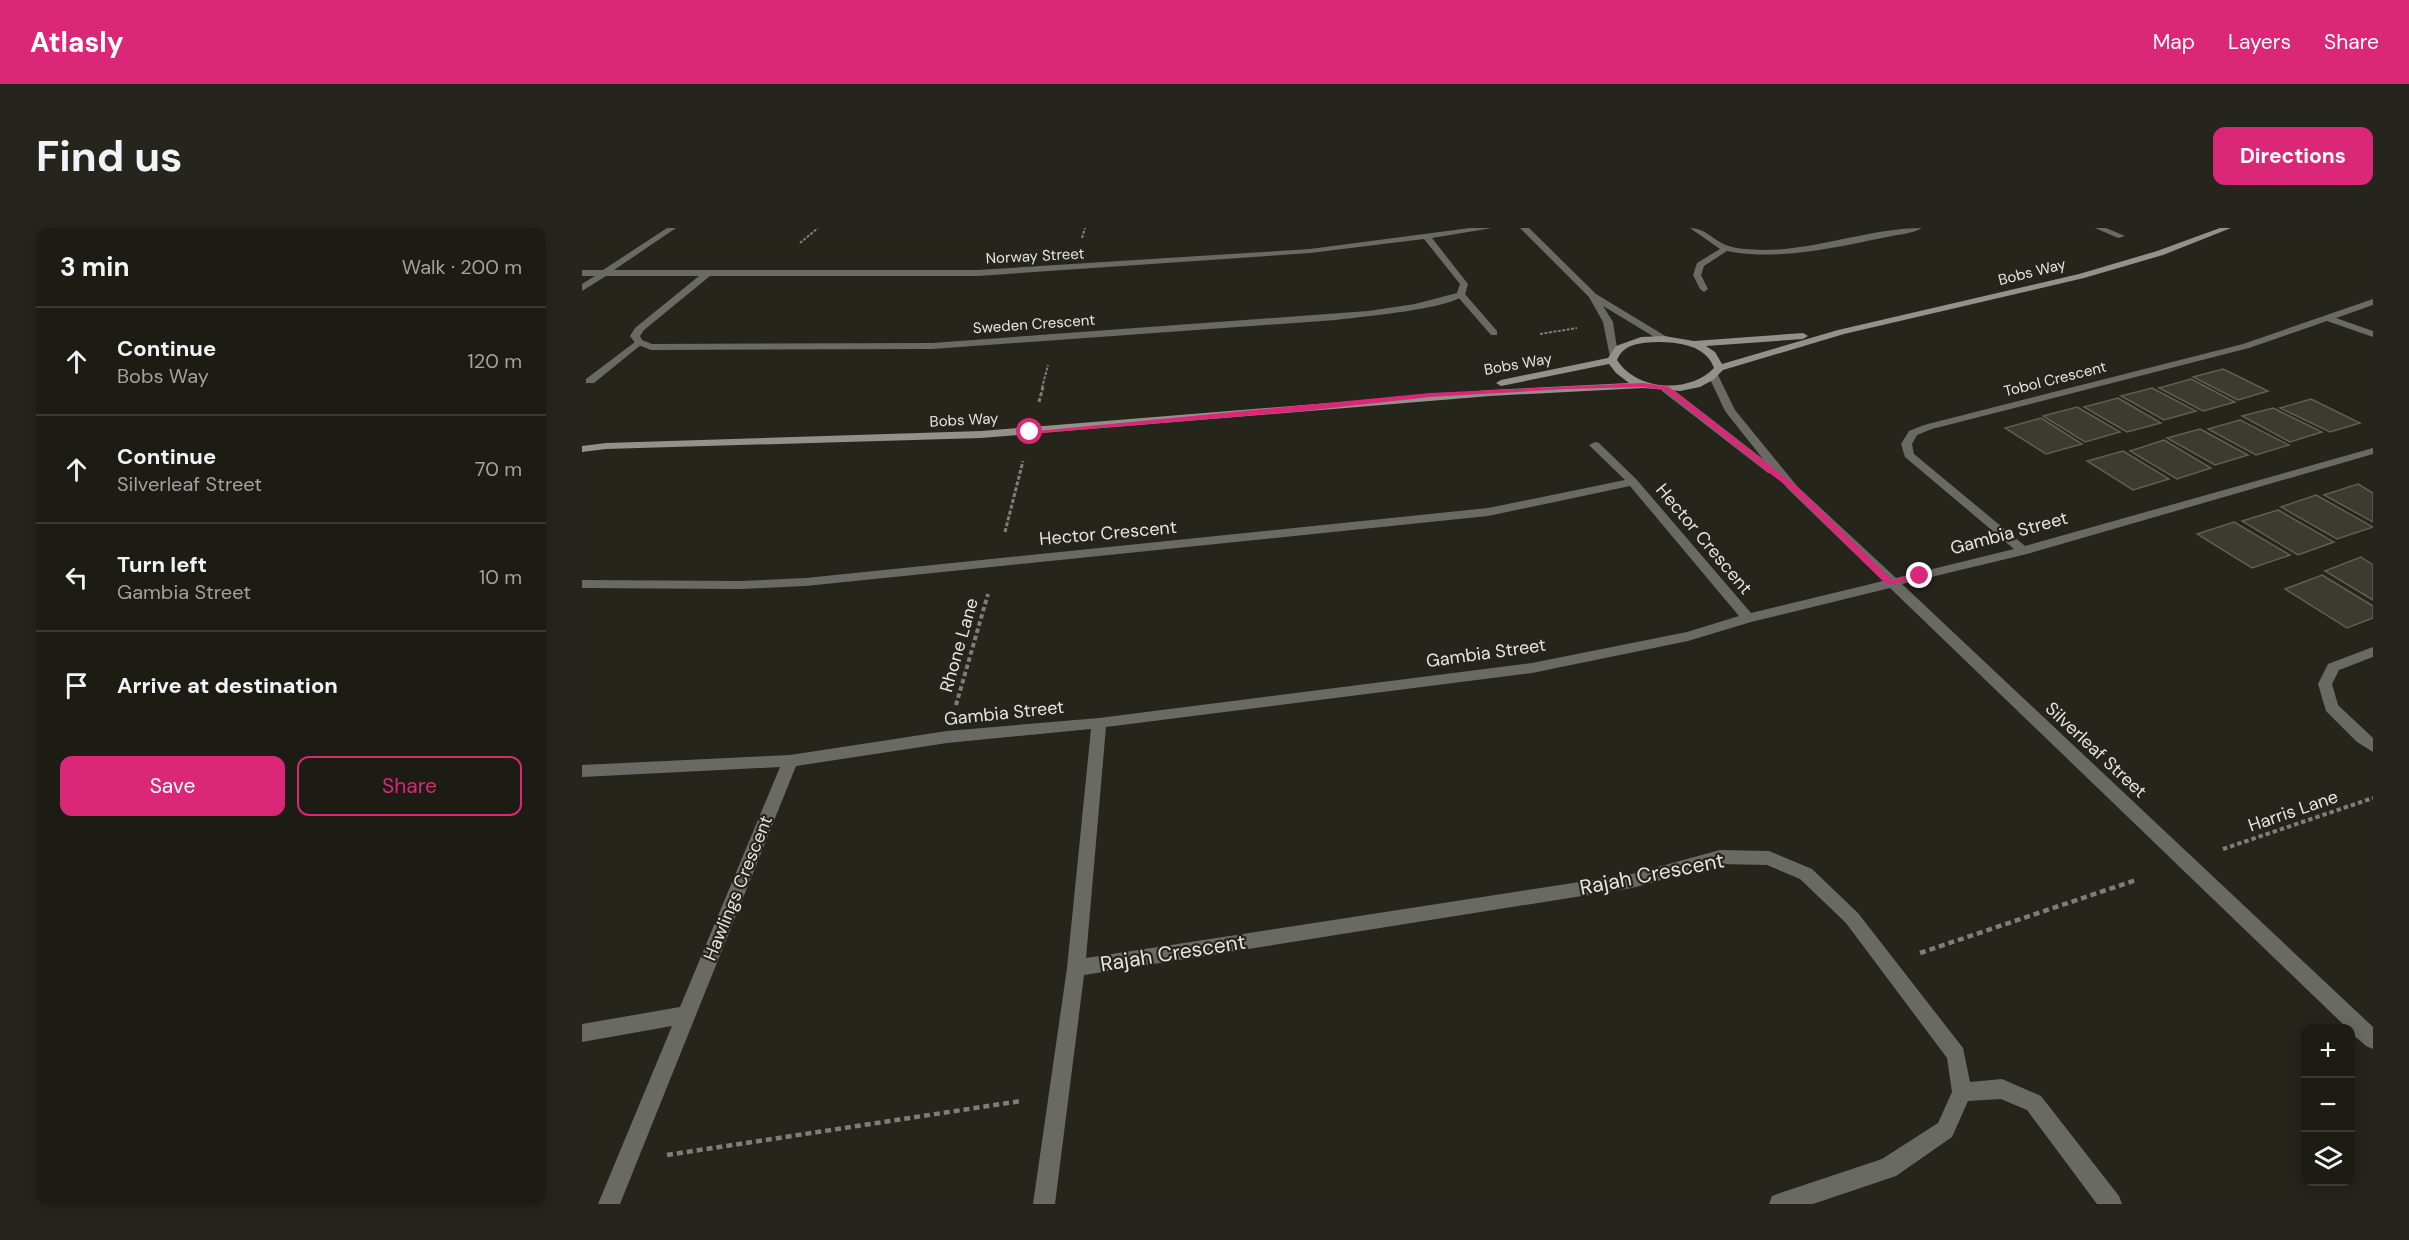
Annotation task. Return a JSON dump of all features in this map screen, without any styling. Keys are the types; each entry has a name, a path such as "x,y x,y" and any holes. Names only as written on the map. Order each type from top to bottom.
{"street":[{"path":"582,288 672,228"},
{"name":"Norway Street","path":"582,273 978,273 1310,251 1488,228"},
{"path":"1524,228 1593,296 1664,339"},
{"path":"1694,228 1726,248 1745,252 1772,252 1918,228"},
{"path":"2099,228 2121,236"},
{"name":"Bobs Way","path":"1430,395 1643,385 1666,388 1695,386 1717,372 1841,332 2081,276 2160,253 2227,228"},
{"path":"1427,237 1464,284 1461,295 1494,333"},
{"path":"1704,289 1697,275 1700,265 1726,248"},
{"path":"590,381 639,342 635,336 640,328 708,273"},
{"name":"Sweden Crescent","path":"639,342 651,347 932,346 1336,317 1438,303 1461,295"},
{"path":"1593,296 1608,322 1615,369 1626,378 1643,385"},
{"name":"Tobol Crescent","path":"2023,551 1916,463 1905,447 1910,434 1928,427 2237,348 2373,302"},
{"path":"2327,318 2373,334"},
{"name":"Bobs Way","path":"582,449 606,446 1030,432 1304,409 1430,395 1555,373 1612,357 1618,349 1637,341 1664,339 1694,344 1841,332"},
{"path":"1694,344 1717,359 1717,372"},
{"name":"Silverleaf Street","path":"1717,372 1730,411 1793,488"},
{"name":"Silverleaf Street","path":"1666,388 1793,488 1890,583 2373,1040"},
{"name":"Bobs Way","path":"582,440 606,446"},
{"name":"Hector Crescent","path":"1595,445 1633,482 1748,618"},
{"name":"Gambia Street","path":"582,771 790,761 947,737 1099,723 1532,668 1688,636 1748,618 2023,551 2373,451"},
{"name":"Hector Crescent","path":"582,584 740,585 806,582 1488,512 1633,482"},
{"path":"2373,652 2333,667 2325,684 2331,707 2373,746"},
{"name":"Rajah Crescent","path":"1044,1204 1076,968 1099,723"},
{"name":"Hawlings Crescent","path":"609,1204 790,761"},
{"name":"Rajah Crescent","path":"1076,968 1632,881 1720,857 1769,858 1806,874 1851,918 1956,1054 1962,1092"},
{"path":"582,1032 686,1015"},
{"path":"1780,1204 1888,1168 1945,1130 1962,1092 2002,1089 2034,1103 2111,1204"}],"path":[{"path":"1540,334 1585,327"},
{"path":"1036,411 1051,355"},
{"path":"1002,542 1026,452"},
{"name":"Rhone Lane","path":"955,709 989,589"},
{"name":"Harris Lane","path":"2222,849 2373,798"},
{"path":"1919,954 2136,880"},
{"path":"657,1157 1028,1100"}],"building":[{"path":"2223,369 2268,391 2238,400 2193,377"},
{"path":"2191,379 2235,402 2203,411 2159,388"},
{"path":"2152,388 2196,411 2164,420 2121,396"},
{"path":"2118,398 2161,423 2127,432 2084,407"},
{"path":"2311,399 2360,423 2330,432 2280,408"},
{"path":"2077,407 2120,432 2085,442 2043,416"},
{"path":"2273,408 2322,432 2290,442 2242,416"},
{"path":"2041,418 2082,444 2046,454 2005,428"},
{"path":"2240,420 2289,445 2256,455 2208,429"},
{"path":"2200,429 2248,455 2215,465 2167,438"},
{"path":"2164,440 2211,468 2177,479 2130,451"},
{"path":"2123,451 2169,479 2133,490 2087,461"},
{"path":"2358,484 2373,493 2373,522 2324,495"},
{"path":"2316,495 2373,527 2337,539 2281,507"},
{"path":"2278,510 2334,542 2298,555 2242,521"},
{"path":"2234,522 2290,555 2252,568 2197,534"},
{"path":"2361,557 2373,565 2373,600 2325,571"},
{"path":"2322,575 2373,606 2373,618 2347,628 2285,589"}],"route":[{"path":"1030,432 1304,409 1430,395 1568,387 1643,385 1666,388 1793,488 1890,583 1920,576"}]}
